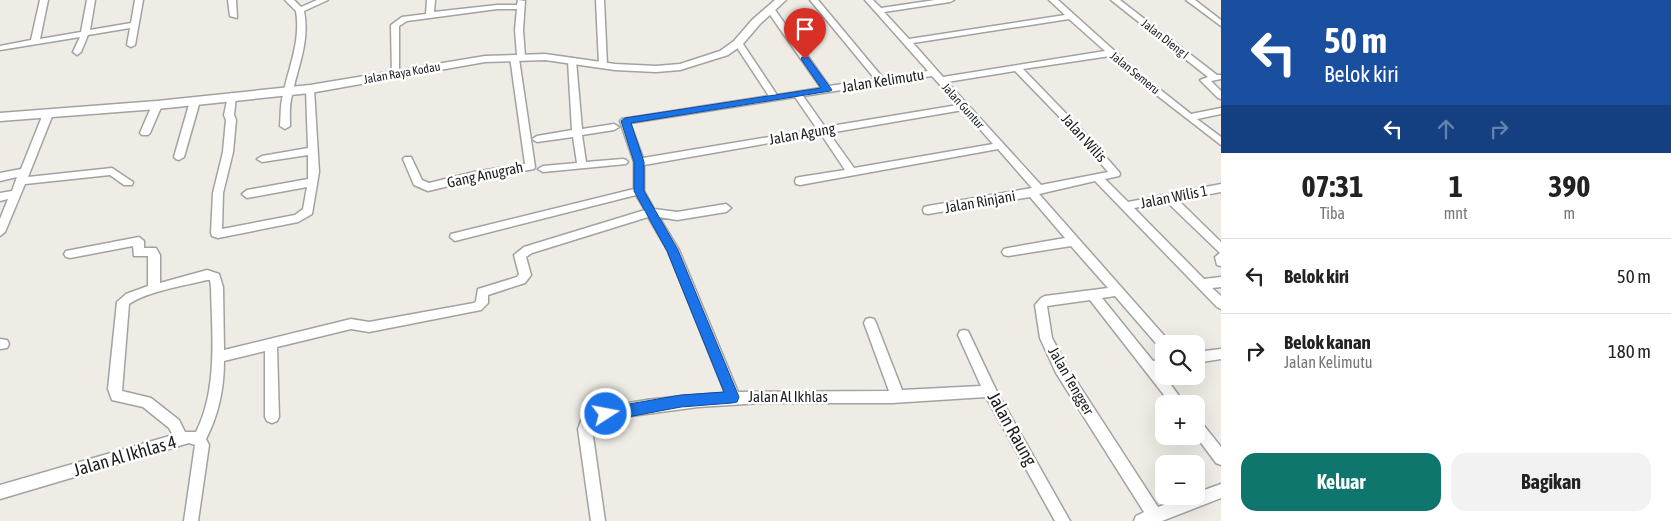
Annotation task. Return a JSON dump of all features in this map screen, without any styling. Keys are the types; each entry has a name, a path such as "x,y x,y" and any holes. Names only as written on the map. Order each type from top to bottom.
{"street":[{"path":"35,43 44,0"},
{"path":"77,52 84,34 91,0"},
{"path":"131,45 139,0"},
{"path":"232,0 234,16"},
{"path":"286,126 288,91 300,55 304,35 300,10 289,0"},
{"path":"300,10 324,0"},
{"path":"431,0 431,15"},
{"path":"600,0 603,66"},
{"name":"Jalan Raya Kodau","path":"0,117 157,105 310,89 485,59 518,57 572,61 603,66 656,69 680,67 710,59 738,43 781,0"},
{"path":"814,0 881,81"},
{"name":"Jalan Guntur","path":"869,0 1000,146 1074,241 1156,335"},
{"path":"878,11 950,0"},
{"name":"Jalan Semeru","path":"1053,0 1111,53 1221,142"},
{"name":"Jalan Dieng I","path":"1115,0 1218,77"},
{"path":"1190,0 1221,24"},
{"path":"395,75 394,25 400,20 431,15 521,4 518,57"},
{"path":"770,9 827,90"},
{"path":"906,42 1072,16"},
{"path":"0,48 134,25"},
{"path":"738,43 774,97"},
{"path":"940,80 1111,53"},
{"name":"Gang Anugrah","path":"408,158 418,182 428,187 474,176 530,167 518,57"},
{"path":"572,61 577,131 582,165"},
{"name":"Jalan Wilis","path":"1018,69 1113,169 1115,174 1099,179 1035,191"},
{"name":"Jalan Kelimutu","path":"639,162 625,121 933,73"},
{"path":"1218,77 1204,80 1204,83 1221,96"},
{"path":"232,96 229,115 231,120 228,152 218,193 216,233 302,216 308,211 312,182 313,151 310,89"},
{"path":"797,94 852,172"},
{"path":"179,157 195,101"},
{"path":"145,133 157,105"},
{"name":"Jalan Agung","path":"639,162 964,107"},
{"path":"1191,117 1221,110"},
{"path":"0,232 48,114"},
{"path":"537,139 577,131 614,127"},
{"path":"800,181 1000,146"},
{"path":"262,159 313,151"},
{"path":"543,169 623,162"},
{"path":"639,162 639,191 673,250 732,397"},
{"path":"0,177 112,171 128,182"},
{"path":"1099,179 1221,304"},
{"path":"247,194 312,182"},
{"name":"Jalan Wilis 1","path":"1127,206 1221,188"},
{"path":"455,237 639,191"},
{"name":"Jalan Rinjani","path":"928,210 1035,191"},
{"path":"0,197 15,194"},
{"path":"1170,198 1221,249"},
{"path":"217,357 351,324 369,327 477,307 482,303 482,292 521,280 525,275 520,255 528,250 651,212 676,216 726,208"},
{"path":"70,254 139,241 138,253 152,251 154,255 154,289"},
{"path":"1008,252 1074,241"},
{"path":"1221,257 1221,262"},
{"path":"182,439 174,424 146,402 117,396 115,389 123,302 130,297 154,289 207,275 214,277 218,287 217,357 214,401 207,426 199,439 202,445 202,456 193,495 191,521"},
{"path":"1203,284 1221,282"},
{"name":"Jalan Tengger","path":"1117,291 1045,301 1041,305 1046,338 1061,369 1148,519"},
{"path":"1092,294 1172,395"},
{"path":"870,323 896,392 894,396"},
{"name":"Jalan Raung","path":"964,335 990,391 1063,521"},
{"path":"271,344 272,417"},
{"path":"1205,357 1221,354"},
{"path":"1150,367 1155,366"},
{"name":"Jalan Al Ikhlas","path":"598,521 584,430 586,422 606,414 681,401 732,397 894,396 990,391"},
{"name":"Jalan Al Ikhlas 4","path":"0,492 189,437 199,439"},
{"path":"1205,438 1221,458"},
{"path":"1148,519 1221,491"}],"route":[{"path":"606,414 681,401 732,397 673,250 639,191 639,162 625,121 827,90 805,59"}]}
